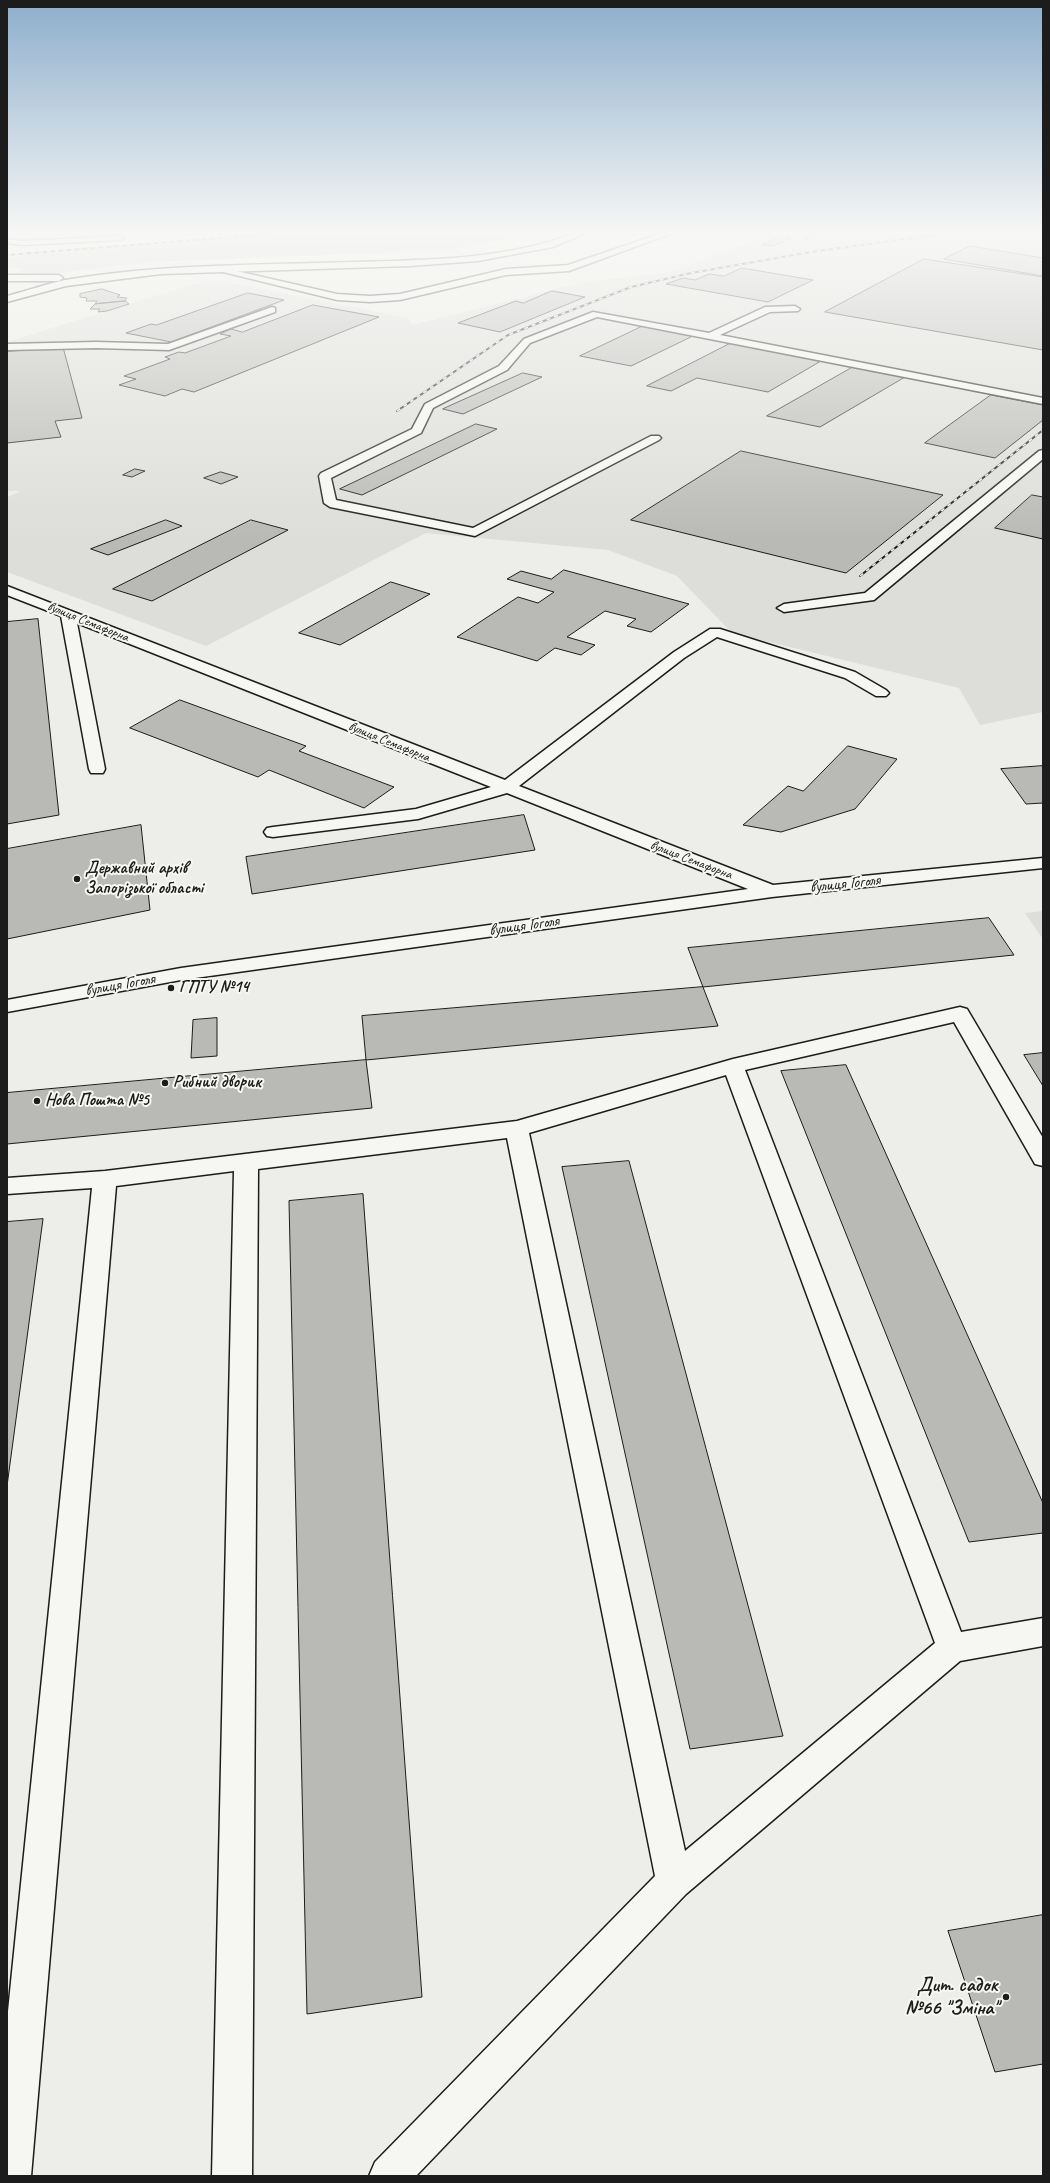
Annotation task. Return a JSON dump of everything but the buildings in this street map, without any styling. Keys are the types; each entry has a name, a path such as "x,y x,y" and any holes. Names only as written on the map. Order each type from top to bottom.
{"street":[{"path":"7,347 96,345 168,348 201,336"},
{"path":"540,336 527,341 503,368 429,406 416,431 325,476 330,503 476,532 656,438"},
{"path":"710,336 1043,401"},
{"path":"784,608 868,597 1043,453"},
{"name":"вулиця Семафорна","path":"7,590 505,788 772,891"},
{"path":"68,614 96,769"},
{"path":"273,832 418,814 505,788 679,655 715,632 850,675 881,693"},
{"name":"вулиця Гоголя","path":"7,1006 181,974 772,891 1043,864"},
{"path":"7,1186 105,1179 516,1129 733,1066 960,1014 1043,1158"},
{"path":"733,1066 952,1648"},
{"path":"516,1129 674,1882"},
{"path":"232,2176 246,1161"},
{"path":"11,2176 105,1179"},
{"path":"389,2176 674,1882 952,1648 1043,1632"}],"shaded area":[{"path":"27,336 1043,336 1043,712 980,725 959,688 732,633 677,576 608,550 426,533 206,646 7,572 7,497 21,491 7,491 7,342"},
{"path":"1043,911 1043,939 1025,913"}],"railway":[{"path":"397,411 507,336"},
{"path":"860,576 1043,430"}],"place":[{"name":"Державний архів Запорізької області","path":"77,879"},
{"name":"ГПТУ №14","path":"171,988"},
{"name":"Рибний дворик","path":"165,1083"},
{"name":"Нова Пошта №5","path":"37,1101"},
{"name":"Дит. садок №66 \"Зміна\"","path":"1006,1997"}]}
